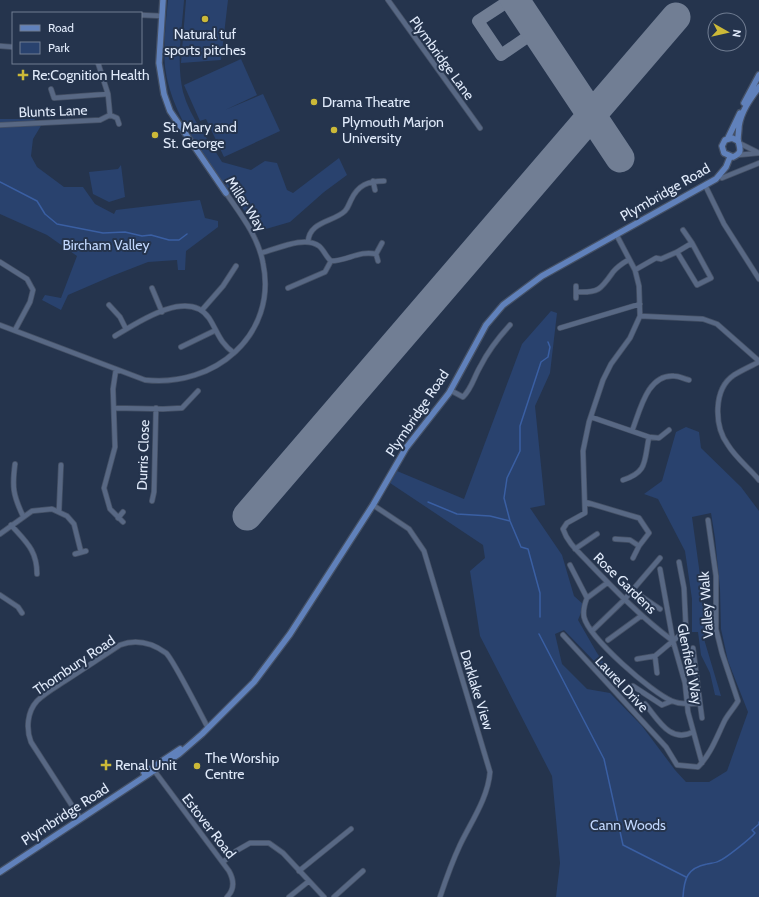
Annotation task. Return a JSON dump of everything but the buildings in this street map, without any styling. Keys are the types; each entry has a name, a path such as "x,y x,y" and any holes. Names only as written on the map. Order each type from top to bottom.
{"main road":[{"name":"Miller Way","path":"163,0 159,63 164,94 170,111 226,194"},
{"path":"739,142 732,138 728,138 759,75"},
{"path":"730,157 738,155 740,151 739,124 743,113 759,87"},
{"name":"Plymbridge Road","path":"0,868 153,769 179,754 202,734 254,682 290,634 373,505 406,448 450,390 486,325 503,305 542,276 716,179 726,167 730,157 722,150 723,143 728,138"},
{"name":"Plymbridge Road","path":"0,872 79,817"}],"street":[{"name":"Plymbridge Lane","path":"388,0 443,79 480,128"},
{"path":"142,15 162,16"},
{"path":"0,46 12,46"},
{"path":"98,64 108,94 108,116 117,118 119,124"},
{"path":"51,89 54,98 108,94"},
{"name":"Blunts Lane","path":"0,125 67,123 100,120 108,116"},
{"path":"739,142 758,153"},
{"path":"738,155 758,153"},
{"path":"758,153 759,163"},
{"name":"Plymbridge Road","path":"722,178 759,163"},
{"path":"308,242 308,236 311,231 323,222 345,211 358,189 373,181 384,181"},
{"path":"373,181 375,190"},
{"path":"705,185 724,224 759,279"},
{"name":"Miller Way","path":"0,325 145,380 182,380 210,370 234,352 252,331 261,309 265,285 261,253 252,232 226,194"},
{"path":"678,252 697,285 711,278 692,243 683,230"},
{"path":"616,234 628,260 635,270 639,286 640,316 630,338 611,364 603,380 591,417 583,451 585,502 639,518 649,533 639,546 633,558"},
{"path":"261,253 298,242 308,242 320,247 331,261"},
{"path":"378,261 376,254 382,243"},
{"path":"635,270 656,258 661,259 678,252 692,243"},
{"path":"331,261 344,260 364,252 376,254"},
{"path":"577,292 588,293 600,289 608,282 614,271 628,260"},
{"path":"288,288 295,283 325,272 331,261"},
{"path":"0,262 27,279 33,290 33,295 15,330"},
{"path":"202,310 223,286 236,266"},
{"path":"576,286 576,298"},
{"path":"152,288 162,312"},
{"path":"560,328 640,304"},
{"path":"108,305 120,317 126,329"},
{"path":"115,336 126,329 162,312 180,305 192,306 202,310 209,319 214,331 234,352"},
{"path":"640,316 703,319 717,324 759,362 734,375 724,386 718,401 721,428 727,445 759,480"},
{"path":"450,390 463,397 470,390 479,368 494,342 510,325"},
{"path":"181,347 214,331"},
{"path":"116,369 114,380 115,447 104,488 110,509 123,522"},
{"path":"632,431 646,395 654,382 661,378 674,376 689,380"},
{"path":"114,408 182,408 198,391"},
{"name":"Durris Close","path":"147,496 152,500 156,408"},
{"path":"591,417 649,437 659,438 669,430"},
{"path":"623,480 635,476 641,471 649,437"},
{"path":"15,464 13,482 14,496 23,516"},
{"path":"59,511 61,465"},
{"name":"Rose Gardens","path":"585,502 585,513 567,523 563,529 566,537 574,549 624,600 641,616 674,641"},
{"name":"Darklake View","path":"373,505 409,529 424,551 490,772 489,783 485,794 460,845 440,897"},
{"path":"0,534 23,516 37,510 59,511 67,516 74,524 83,551 75,554"},
{"path":"118,518 123,512"},
{"name":"Valley Walk","path":"702,763 727,717 734,710 738,701 722,653 716,629 716,576 708,520"},
{"path":"11,525 33,551 36,557 37,574"},
{"path":"574,549 597,534"},
{"path":"615,539 630,540 639,546"},
{"path":"593,630 624,600 660,558"},
{"path":"637,659 655,656 686,630 687,625 679,562"},
{"path":"570,565 587,598 584,616 593,630 612,655 642,681 672,702"},
{"name":"Glenfield Way","path":"660,570 674,641 685,683 693,732 702,763"},
{"path":"587,598 607,583"},
{"path":"632,590 660,609"},
{"path":"0,595 18,607 22,613"},
{"path":"608,640 641,616"},
{"name":"Laurel Drive","path":"563,636 666,747 677,765 698,767 702,763"},
{"name":"Thornbury Road","path":"79,817 31,742 28,731 28,722 37,701 120,645 128,642 148,643 167,654 208,728"},
{"path":"693,648 702,718"},
{"path":"655,656 657,673"},
{"path":"633,686 662,705 672,702 688,704 700,702"},
{"path":"644,704 670,733 679,736 693,732"},
{"name":"Estover Road","path":"153,769 229,871 234,883 233,889 227,897"},
{"path":"299,871 351,829"},
{"path":"223,862 250,843 264,843 278,849 324,897"},
{"path":"334,897 363,871"},
{"path":"289,897 309,881"}],"green space":[{"path":"168,0 184,0 180,69 186,102 195,120 222,162 251,170 265,161 277,163 287,190 293,193 339,158 347,175 324,192 290,222 259,231 202,153 189,132 178,111 170,89 165,67 164,59"},
{"name":"Natural tuf sports pitches","path":"186,0 228,0 221,60 181,63"},
{"path":"241,59 257,95 225,110 263,94 280,131 224,157 206,119 200,121 184,85"},
{"name":"Bircham Valley","path":"0,119 34,119 42,124 33,139 31,156 37,167 64,187 83,187 95,204 114,214 116,210 200,200 205,218 218,221 218,227 186,251 185,270 178,270 177,260 148,262 68,295 61,310 42,300 45,295 61,298 77,256 47,235 0,214"},
{"path":"121,165 125,197 109,202 93,194 89,172 118,169"},
{"name":"Cann Woods","path":"551,311 557,313 550,373 535,406 545,505 530,508 562,555 574,596 584,605 578,620 597,653 624,692 564,630 555,634 562,664 587,689 610,693 642,726 675,770 686,782 709,782 727,771 748,712 728,661 721,629 720,589 711,513 692,517 703,597 704,639 721,696 715,695 710,673 701,655 698,632 692,632 692,599 685,551 658,499 644,494 662,481 676,432 686,427 699,432 701,448 741,487 759,511 759,897 556,897 560,863 552,776 480,636 470,571 485,558 483,545 390,483 397,471 464,499 522,344"}],"waterway":[{"path":"0,182 37,201 45,214 57,224 103,233 125,232 142,236 151,235 169,240 179,240 187,234"},
{"path":"540,617 540,593 528,549 521,547 510,521 504,498 507,478 520,451 520,426 541,362 548,357 550,347 548,342"},
{"path":"428,502 457,514 490,516 510,521"},
{"path":"539,634 604,759 623,845 686,877"},
{"path":"683,897 684,885 691,871 700,866 718,862 732,853 755,833 752,830 759,824 759,822"}],"taxiway":[{"path":"510,0 478,21 501,55 536,31"}],"runway":[{"path":"515,0 620,158"},
{"path":"247,516 676,17"}],"place":[{"name":"Natural tuf sports pitches","path":"205,19"},
{"name":"Re:Cognition Health","path":"23,75"},
{"name":"Drama Theatre","path":"314,102"},
{"name":"Plymouth Marjon University","path":"334,130"},
{"name":"St. Mary and St. George","path":"155,135"},
{"name":"Renal Unit","path":"106,765"},
{"name":"The Worship Centre","path":"197,766"}]}
